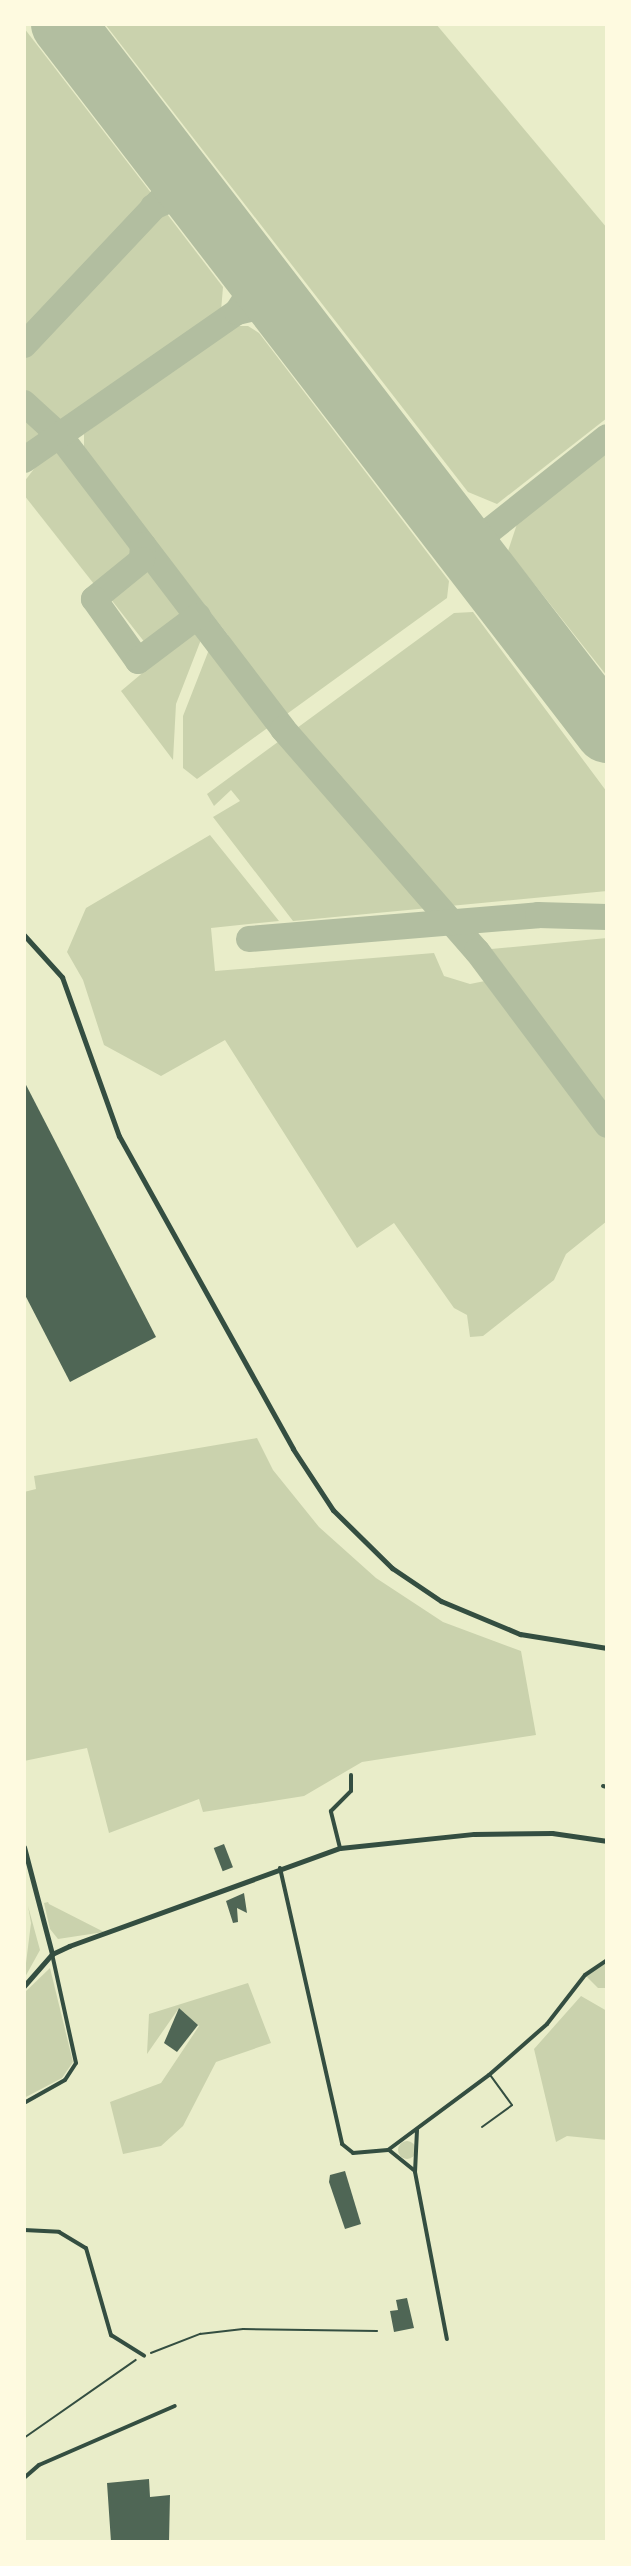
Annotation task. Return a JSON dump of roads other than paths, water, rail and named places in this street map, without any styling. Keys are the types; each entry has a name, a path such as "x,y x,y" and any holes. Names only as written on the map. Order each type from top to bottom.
{"street":[{"path":"24,935 62,977 130,1157 293,1449 333,1510 392,1569 441,1601 520,1634 607,1648"},
{"path":"340,1848 331,1811 351,1791 351,1775"},
{"path":"24,1986 52,1954 279,1868 340,1848 474,1834 552,1833 607,1841"},
{"path":"24,1847 52,1954 76,2063 65,2080 24,2103"},
{"path":"279,1868 342,2144 365,2155 388,2150 489,2075 547,2024 585,1975 607,1960"},
{"path":"417,2130 416,2172 447,2339"},
{"path":"388,2150 416,2172"},
{"path":"24,2230 59,2232 86,2248 111,2335 144,2356"},
{"path":"24,2478 39,2465 175,2406"}],"lane":[{"path":"482,2127 512,2105 489,2075"}]}
